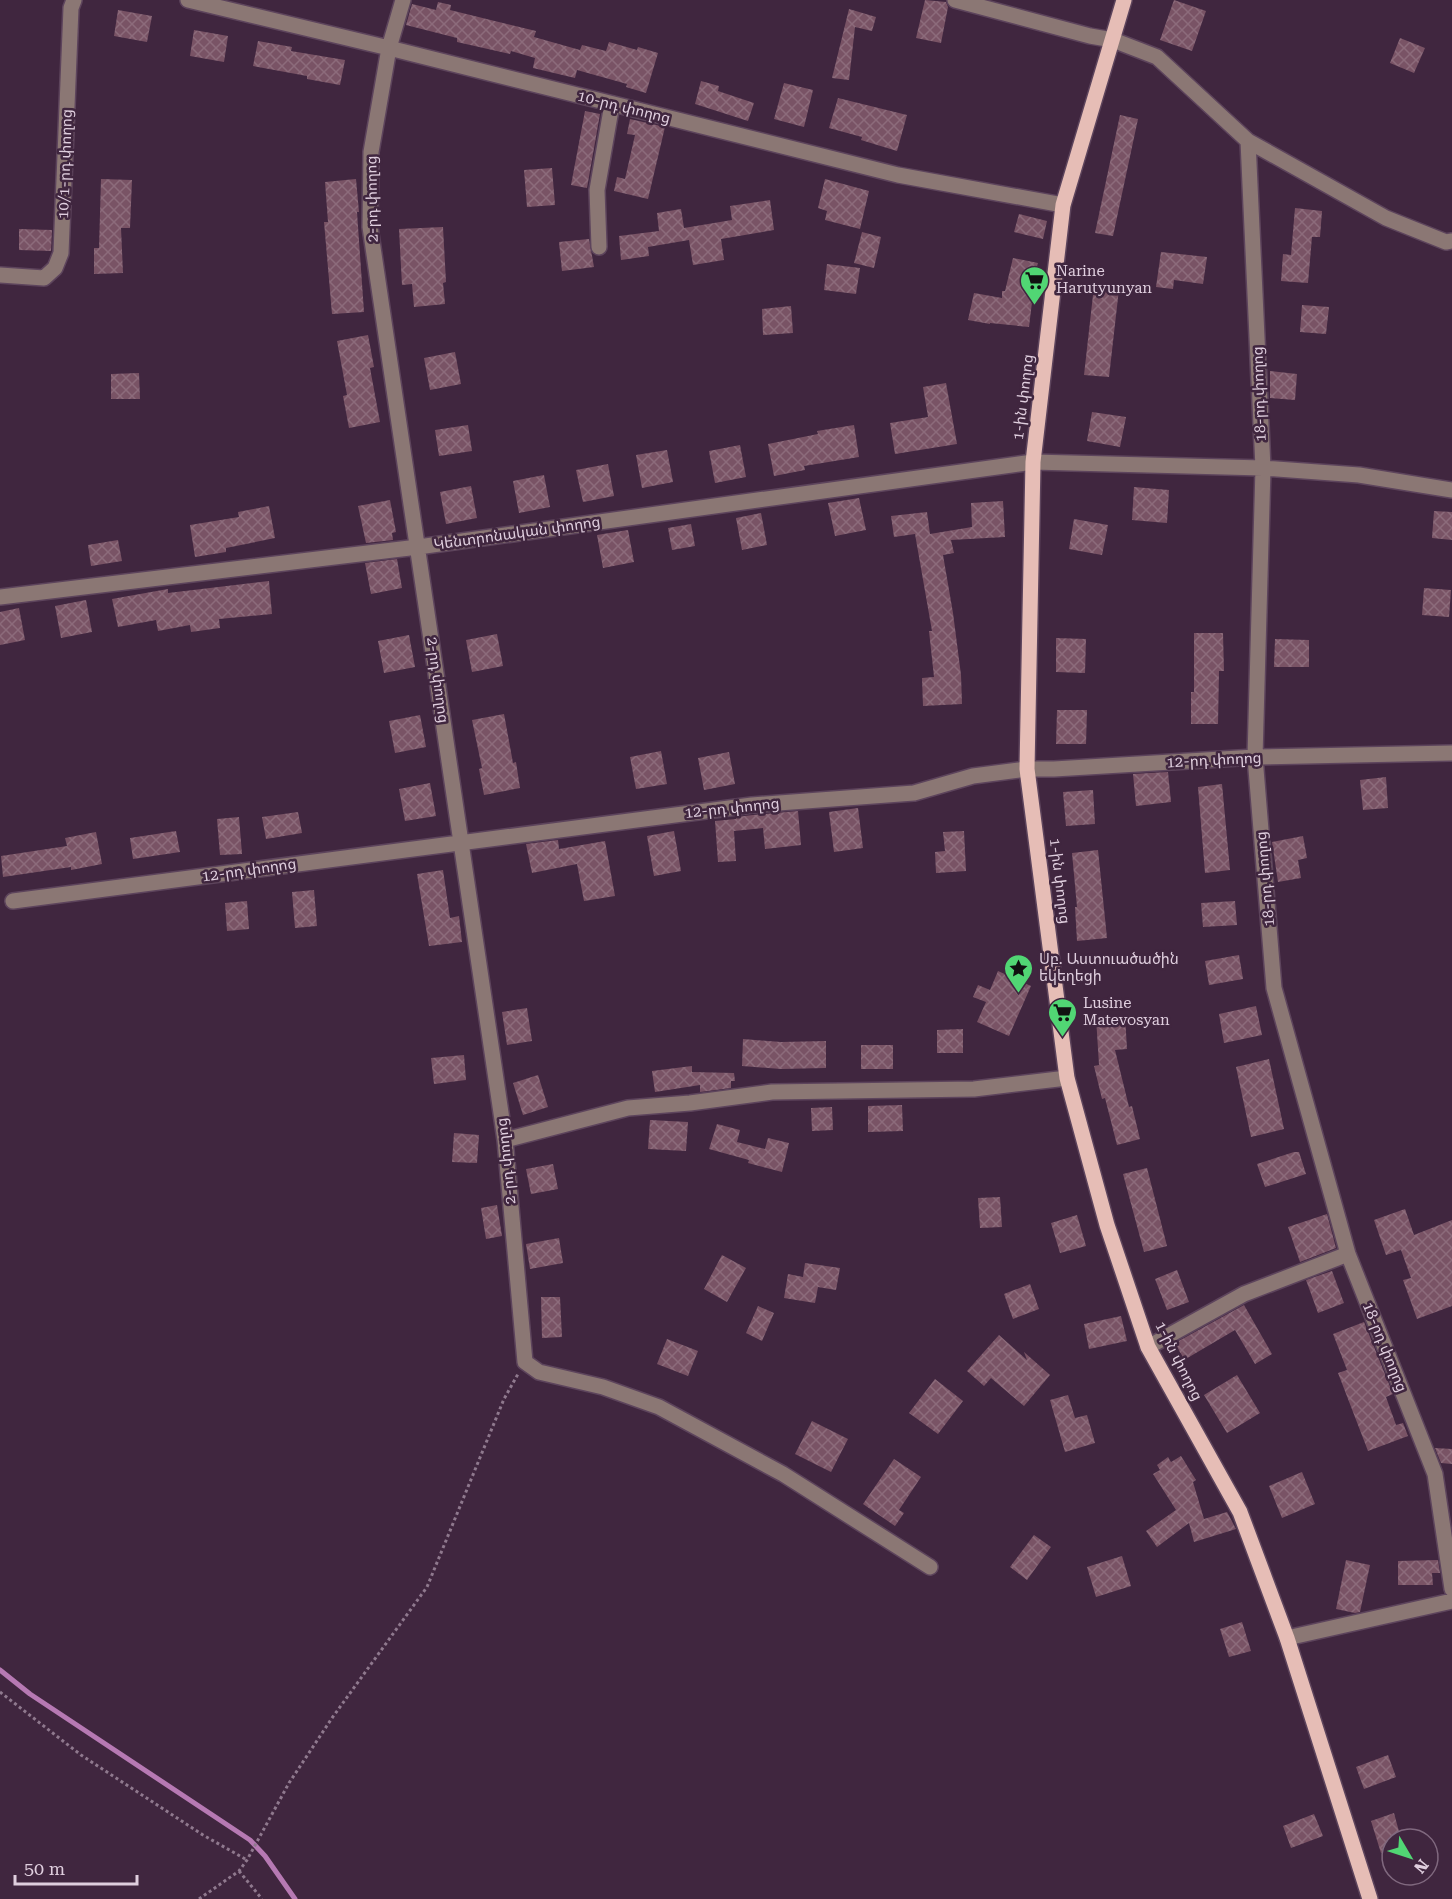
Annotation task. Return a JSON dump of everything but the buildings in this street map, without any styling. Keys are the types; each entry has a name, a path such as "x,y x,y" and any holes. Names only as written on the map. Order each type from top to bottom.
{"main road":[{"name":"1-ին փողոց","path":"1124,0 1063,205 1033,462 1027,769 1067,1078 1107,1225 1148,1347 1240,1512 1287,1638 1370,1899"}],"street":[{"name":"10/1-րդ փողոց","path":"0,275 44,278 55,268 61,253 71,20 74,0"},
{"name":"10-րդ փողոց","path":"188,0 898,176 1063,205"},
{"name":"2-րդ փողոց","path":"403,0 389,48 370,152 370,227 505,1140 525,1362"},
{"path":"955,0 1113,40 1157,57 1248,141 1386,218 1446,242 1452,241"},
{"path":"599,247 597,190 612,104"},
{"name":"18-րդ փողոց","path":"1248,141 1263,468 1255,757 1274,988 1348,1254 1435,1474 1452,1589"},
{"name":"Կենտրոնական փողոց","path":"0,597 418,547 1033,462 1263,468 1359,475 1452,490"},
{"name":"12-րդ փողոց","path":"13,901 752,805 914,793 973,776 1027,769 1066,769 1255,757 1452,753"},
{"path":"505,1140 628,1108 690,1103 772,1092 974,1089 1067,1078"},
{"path":"1148,1347 1244,1294 1348,1254"},
{"path":"525,1362 539,1372 603,1387 659,1407 783,1474 930,1567"},
{"path":"1287,1638 1452,1600"}],"path":[{"path":"199,1899 239,1871 253,1852 289,1783 427,1587 504,1399 525,1362"},
{"path":"0,1692 81,1755 203,1835 247,1860"},
{"path":"239,1871 262,1899"}],"waterway":[{"path":"0,1670 30,1694 250,1840 265,1856 295,1899"}],"place":[{"name":"Narine Harutyunyan","path":"1035,306"},
{"name":"Սբ. Աստուածածին եկեղեցի","path":"1018,994"},
{"name":"Lusine Matevosyan","path":"1062,1038"}]}
